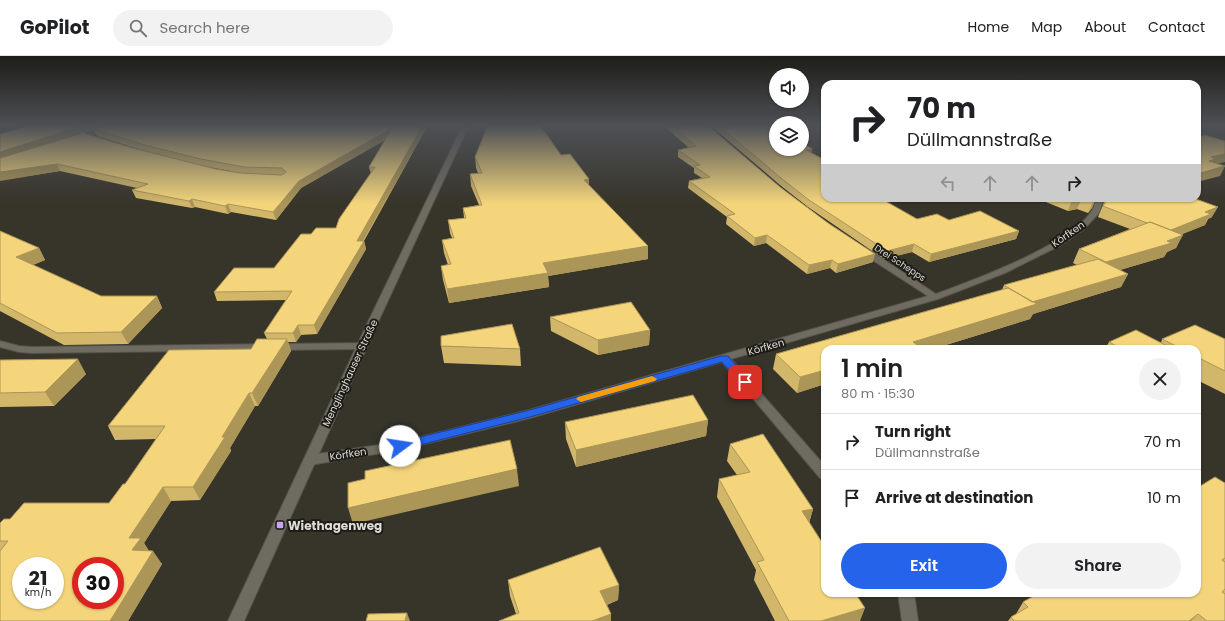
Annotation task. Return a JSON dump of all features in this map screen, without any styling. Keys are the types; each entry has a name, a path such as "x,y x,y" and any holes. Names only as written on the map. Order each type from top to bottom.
{"street":[{"name":"Menglinghauser Straße","path":"236,621 454,151"},
{"name":"Körfken","path":"310,460 407,445 530,414 935,297 1000,272 1031,258 1089,219 1098,210 1099,202"},
{"name":"Drei Schepps","path":"856,246 935,297"},
{"path":"0,344 19,349 32,350 363,346"},
{"path":"724,358 821,470"},
{"path":"907,597 910,621"}],"building":[{"path":"22,151 146,151 216,169 240,173 282,175 286,172 282,168 244,167 170,151 351,151 299,181 273,212 228,204 225,206 192,199 189,201 132,190 148,184 57,164 0,172 0,158"},
{"path":"378,151 408,151 357,241 364,241 314,325 298,325 293,333 264,333 292,291 214,292 234,268 274,268 301,234 311,234 316,228 336,228 339,219 375,167 369,167"},
{"path":"477,151 558,151 561,155 570,154 589,179 584,180 648,246 543,263 548,273 447,289 441,266 451,264 442,240 454,238 448,220 466,218 463,208 482,205 470,174 482,173 475,157"},
{"path":"680,151 738,151 780,187 828,223 875,254 838,264 832,260 809,265 767,235 755,238 727,216 735,214 689,181 710,177 694,166 700,165"},
{"path":"749,151 769,151 769,156 809,156 809,152 821,158 821,202 887,202 917,219 937,214 949,220 980,211 1019,231 931,254 914,244 887,251 809,200"},
{"path":"1201,151 1225,151 1225,154 1211,157 1216,159 1209,161 1225,166 1201,173"},
{"path":"1201,201 1218,207 1205,212 1211,214 1171,230 1150,222 1147,223 1103,206 1105,203"},
{"path":"1150,222 1183,235 1167,241 1172,243 1106,262 1079,249"},
{"path":"0,231 39,248 16,257 101,296 157,296 121,332 57,333 0,303"},
{"path":"1098,259 1128,274 1032,302 1004,285"},
{"path":"1008,288 1037,304 913,342 917,345 821,345 821,371 800,377 776,354"},
{"path":"631,302 650,330 598,340 550,317"},
{"path":"512,324 520,349 441,346 441,336"},
{"path":"1195,325 1225,339 1225,371 1201,359 1201,345 1174,345 1162,339"},
{"path":"1136,330 1165,345 1115,345 1109,342"},
{"path":"257,339 287,339 252,393 249,393 222,437 225,437 193,487 163,487 129,538 141,538 132,550 153,551 124,598 124,557 72,557 72,609 117,609 110,621 0,621 0,551 8,541 0,541 0,523 4,519 10,519 24,503 109,503 123,484 125,484 165,426 108,426 169,350 251,349"},
{"path":"78,359 45,392 0,393 0,360"},
{"path":"693,395 708,420 576,450 565,422"},
{"path":"763,434 813,509 802,511 821,541 821,597 858,597 865,608 821,621 789,621 757,562 764,560 719,479 750,472 730,444"},
{"path":"510,440 517,469 348,508 348,483 365,479 365,471"},
{"path":"1215,477 1225,483 1225,558 1222,560 1225,562 1225,589 1222,592 1225,594 1225,621 1207,621 1198,614 1189,621 1014,621 1011,617 1028,607 1023,602 1032,597 1201,597 1201,486"},
{"path":"600,547 619,585 600,591 611,614 592,621 499,621 519,613 508,580"},
{"path":"407,613 405,621 366,621 368,614"}],"slow traffic":[{"path":"581,399 652,379"}],"place":[{"name":"Wiethagenweg","path":"280,525"}],"route":[{"path":"400,446 530,414 724,358 745,382"}]}
